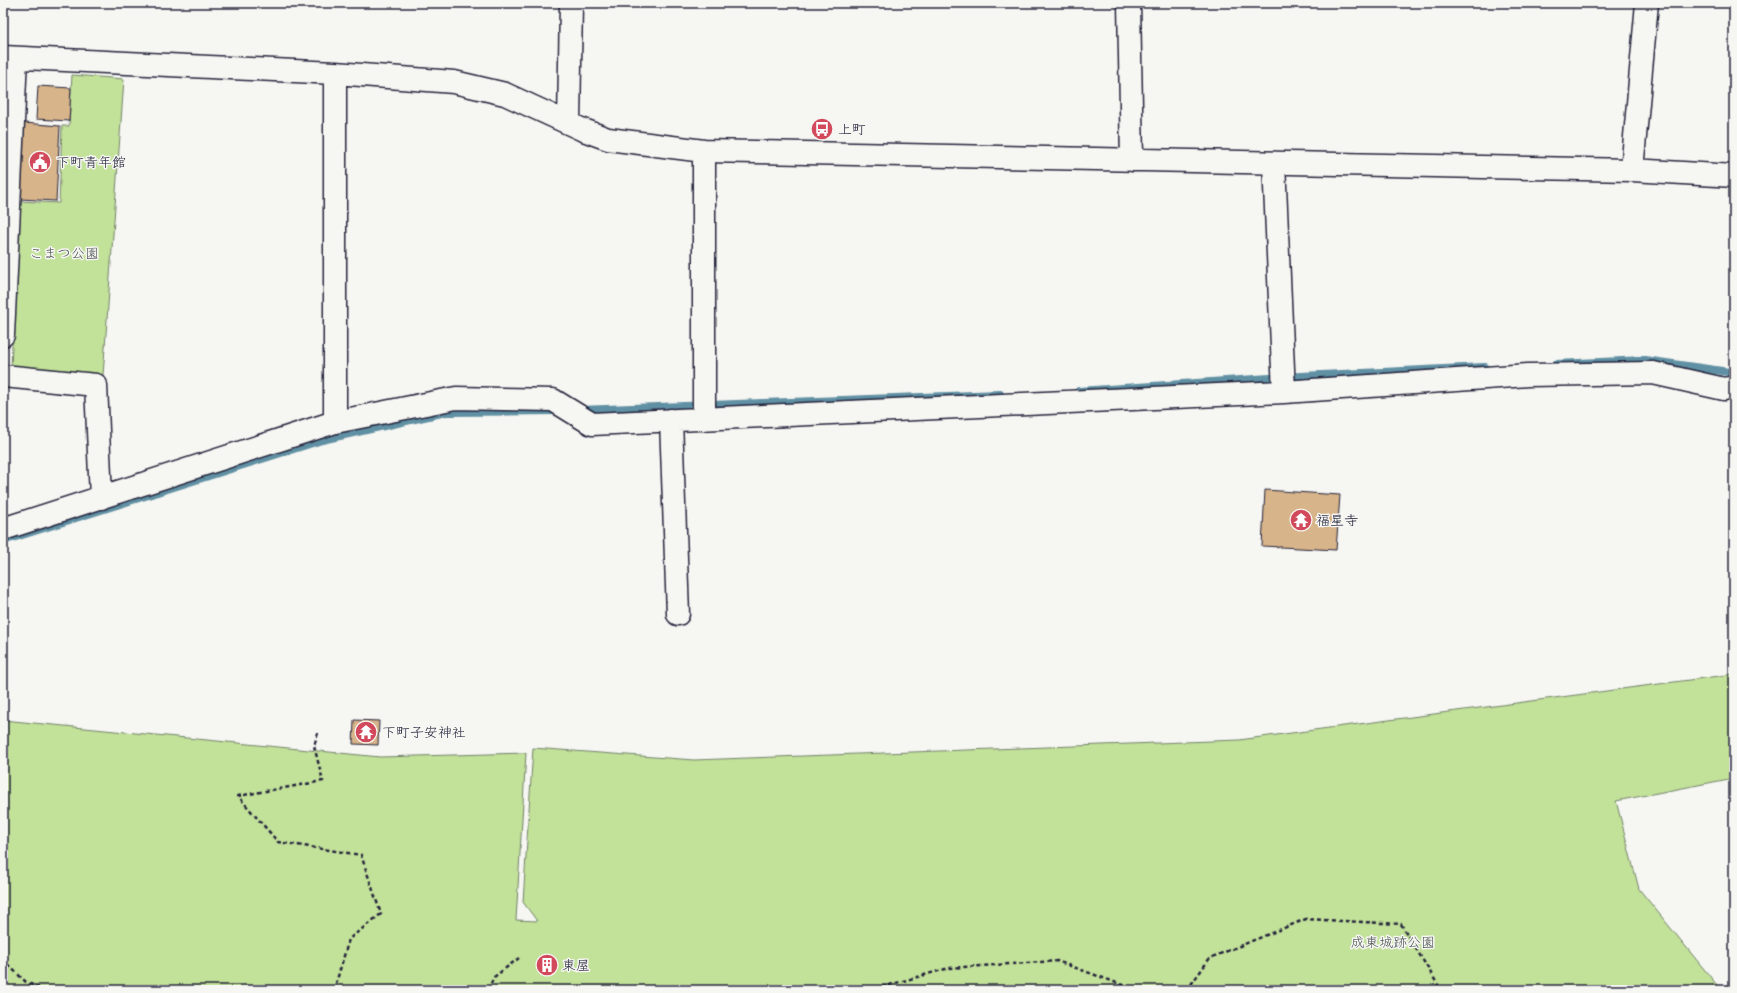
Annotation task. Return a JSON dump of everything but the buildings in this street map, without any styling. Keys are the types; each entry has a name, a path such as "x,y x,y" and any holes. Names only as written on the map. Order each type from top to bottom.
{"street":[{"path":"569,123 571,3"},
{"path":"1130,3 1132,160"},
{"path":"1632,170 1647,3"},
{"path":"3,335 9,58 335,73 454,82 505,94 608,139 704,151 1632,170 1734,176"},
{"path":"335,73 335,422"},
{"path":"704,151 704,409"},
{"path":"1274,163 1284,383"},
{"path":"3,529 335,422 456,398 553,400 592,424 671,420 704,409 1284,383 1528,375 1653,373 1724,389 1732,388"},
{"path":"3,376 96,385 101,498"},
{"path":"671,420 678,614"}],"path":[{"path":"318,733 314,746 323,781 238,796 278,842 361,855 380,914 349,939 334,990"},
{"path":"1187,990 1210,958 1306,919 1401,924 1438,984 1438,990"},
{"path":"488,990 494,977 519,958"},
{"path":"3,960 26,982 44,990"},
{"path":"881,989 949,968 1057,961 1136,990"},
{"path":"881,989 888,990"}],"green space":[{"name":"こまつ公園","path":"72,75 124,79 103,376 11,369 18,201 59,203 62,126 69,126"},
{"name":"成東城跡公園","path":"1734,674 1734,778 1616,801 1639,889 1721,990 3,990 3,720 380,757 526,753 516,920 537,921 523,902 533,748 694,760 1239,740"}],"waterway":[{"path":"1556,364 1645,360 1729,372 1734,380"},
{"path":"1079,391 1301,376 1485,367"},
{"path":"580,410 1000,394"},
{"path":"3,541 322,440 446,412 560,411"}],"place":[{"name":"上町","path":"822,129"},
{"name":"下町青年館","path":"40,162"},
{"name":"福星寺","path":"1301,520"},
{"name":"下町子安神社","path":"366,732"},
{"name":"東屋","path":"547,965"}]}
